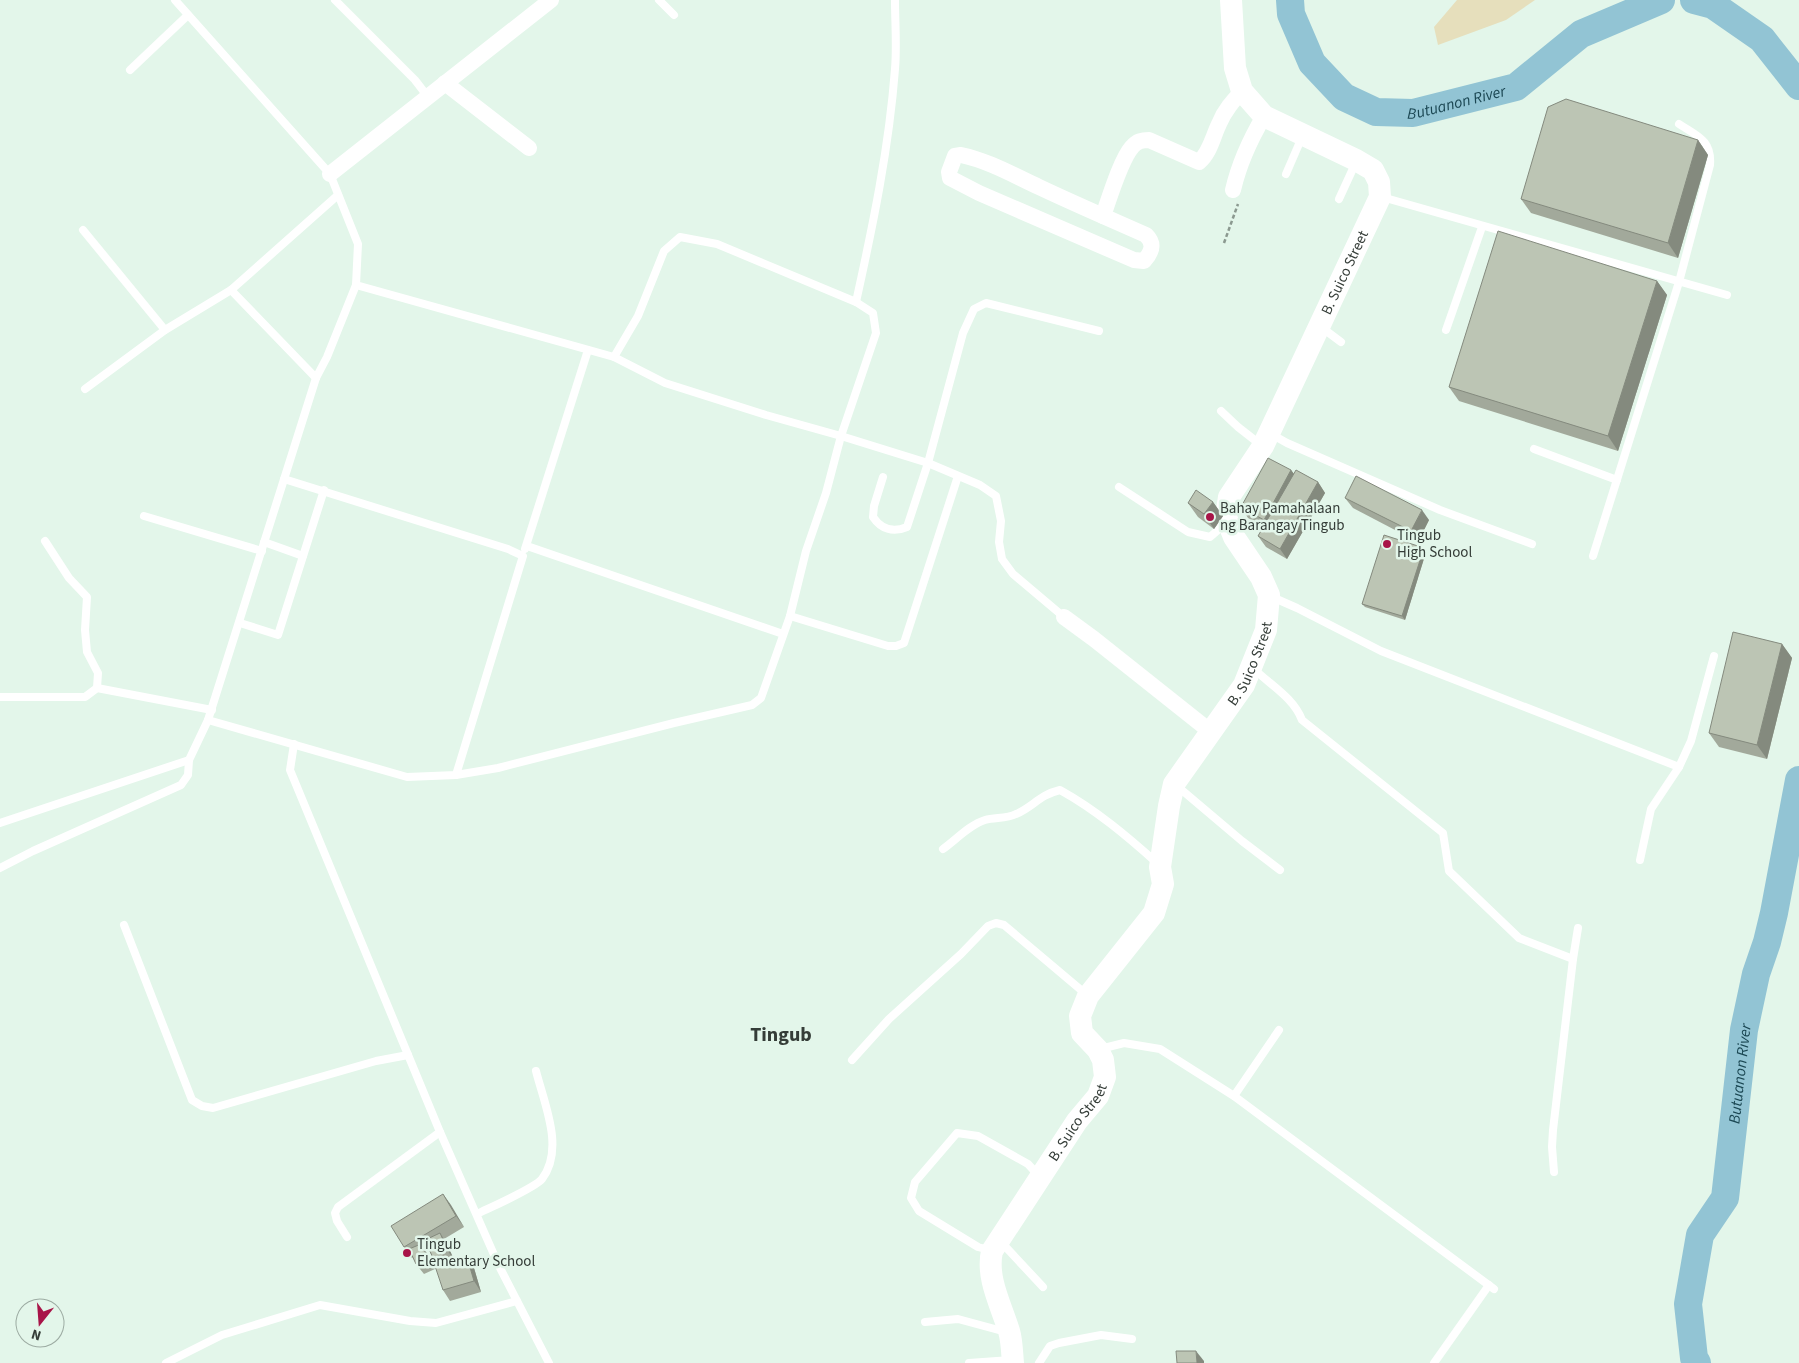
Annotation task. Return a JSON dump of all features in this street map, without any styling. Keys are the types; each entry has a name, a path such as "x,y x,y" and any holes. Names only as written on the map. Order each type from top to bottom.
{"street":[{"path":"330,174 551,0"},
{"path":"1231,0 1235,68 1242,92 1264,116 1373,170 1379,182 1380,197"},
{"path":"445,83 529,148"},
{"path":"1103,216 1132,146 1140,140 1149,140 1199,162 1204,157 1219,122 1228,107 1242,92"},
{"path":"1233,190 1252,137 1264,116"},
{"path":"960,154 978,159 1008,171 1103,216 1146,235 1151,240 1152,246 1144,261 1134,260 979,193 950,178 949,172 955,156 960,154"},
{"name":"B. Suico Street","path":"1013,1362 1009,1334 991,1277 989,1263 996,1245 1040,1177 1077,1121 1098,1096 1105,1077 1103,1060 1098,1050 1082,1033 1080,1016 1088,996 1154,913 1163,884 1160,867 1174,784 1244,685 1266,630 1269,595 1261,577 1234,537 1226,517 1229,497 1266,439 1380,197"},
{"path":"1064,617 1211,732"}],"lane":[{"path":"0,868 33,851 181,785 188,775 189,760 212,710 316,378 328,357 356,285 358,244 330,174 175,0"},
{"path":"336,0 415,80 428,97"},
{"path":"659,0 674,15"},
{"path":"856,302 868,250 890,122 896,66 895,0"},
{"path":"130,70 188,16"},
{"path":"1593,556 1679,282 1710,165 1711,155 1706,142 1679,124"},
{"path":"1286,174 1303,135"},
{"path":"1340,199 1356,160"},
{"path":"85,389 165,330 230,290 338,195"},
{"path":"1380,197 1727,295"},
{"path":"1446,330 1482,227"},
{"path":"83,230 165,330"},
{"path":"208,720 407,777 456,775 498,768 752,705 761,698 790,616 806,551 826,493 841,436 876,332 873,313 856,302 717,244 680,237 664,251 638,316 614,357"},
{"path":"356,285 614,357 665,383 928,463 980,485 996,496 1001,521 999,542 1002,559 1013,574 1064,617"},
{"path":"230,290 316,378"},
{"path":"883,477 874,506 873,517 879,525 888,529 898,530 907,528 928,463 963,332 974,309 986,303 1100,331"},
{"path":"1319,326 1341,342"},
{"path":"456,775 588,350"},
{"path":"1221,410 1238,427 1266,439 1288,443 1440,510 1532,544"},
{"path":"1534,449 1617,480"},
{"path":"790,616 888,646 896,646 904,642 958,476"},
{"path":"284,479 508,549 523,556"},
{"path":"1119,486 1188,532 1210,537 1228,521"},
{"path":"240,623 278,635 324,490"},
{"path":"144,516 262,551"},
{"path":"45,541 69,578 87,597 85,630 87,652 98,672 97,688"},
{"path":"264,542 303,556"},
{"path":"526,546 783,634"},
{"path":"1269,595 1381,651 1535,709 1678,767"},
{"path":"1640,860 1652,809 1678,767 1691,741 1714,656"},
{"path":"1252,667 1290,700 1298,709 1302,720 1443,833 1449,871 1519,938 1572,959"},
{"path":"0,697 85,697 97,688 212,710"},
{"path":"294,744 290,770 440,1132 499,1266 549,1363"},
{"path":"0,823 189,760"},
{"path":"1174,784 1242,842 1280,870"},
{"path":"943,850 973,826 985,820 1004,818 1017,814 1048,793 1060,790 1124,833 1160,867"},
{"path":"852,1060 889,1018 961,954 988,926 996,923 1004,925 1088,996"},
{"path":"124,925 192,1100 202,1106 213,1108 376,1061 408,1055"},
{"path":"1554,1172 1552,1148 1572,959 1578,928"},
{"path":"1234,1096 1278,1030"},
{"path":"1098,1050 1124,1043 1160,1049 1234,1096 1492,1288 1434,1363"},
{"path":"477,1214 541,1180 551,1162 554,1140 536,1071"},
{"path":"348,1238 337,1221 335,1213 338,1207 440,1132"},
{"path":"1040,1177 1028,1164 978,1136 957,1134 915,1182 911,1198 919,1211 978,1247 996,1245 1043,1287"},
{"path":"166,1363 222,1334 320,1305 410,1321 436,1323 517,1301"},
{"path":"925,1322 958,1319 1009,1334"},
{"path":"1039,1363 1050,1346 1058,1343 1101,1335 1132,1340"},
{"path":"969,1363 1013,1362"}],"path":[{"path":"1224,243 1239,201 1233,190"}],"shaded area":[{"path":"1457,0 1535,0 1506,20 1438,45 1434,27"}],"building":[{"path":"1566,99 1698,140 1668,243 1521,199 1548,107"},
{"path":"1498,231 1657,281 1608,436 1449,387"},
{"path":"1268,458 1291,470 1264,520 1241,507"},
{"path":"1296,470 1318,482 1280,549 1258,536"},
{"path":"1356,476 1422,510 1411,531 1345,498"},
{"path":"1196,490 1213,502 1204,514 1188,503"},
{"path":"1384,535 1424,548 1402,616 1362,604"},
{"path":"1733,632 1782,644 1757,745 1709,733"},
{"path":"443,1194 456,1216 404,1247 391,1226"},
{"path":"440,1233 448,1251 433,1258 425,1240"},
{"path":"421,1244 428,1258 416,1264 409,1249"},
{"path":"467,1257 474,1281 443,1290 435,1266"},
{"path":"1176,1351 1196,1351 1197,1363 1177,1363"}],"waterway":[{"name":"Butuanon River","path":"1290,0 1291,14 1312,63 1344,97 1376,112 1413,113 1516,87 1581,34 1661,0"},
{"name":"Butuanon River","path":"1694,0 1713,5 1762,39 1799,86"},
{"name":"Butuanon River","path":"1697,1363 1694,1358 1688,1304 1700,1235 1725,1198 1744,1030 1756,974 1774,913 1799,780"}],"place":[{"name":"Bahay Pamahalaan ng Barangay Tingub","path":"1210,517"},
{"name":"Tingub High School","path":"1387,544"},
{"name":"Tingub Elementary School","path":"407,1253"}],"district":[{"name":"Tingub","path":"781,1034"}]}
